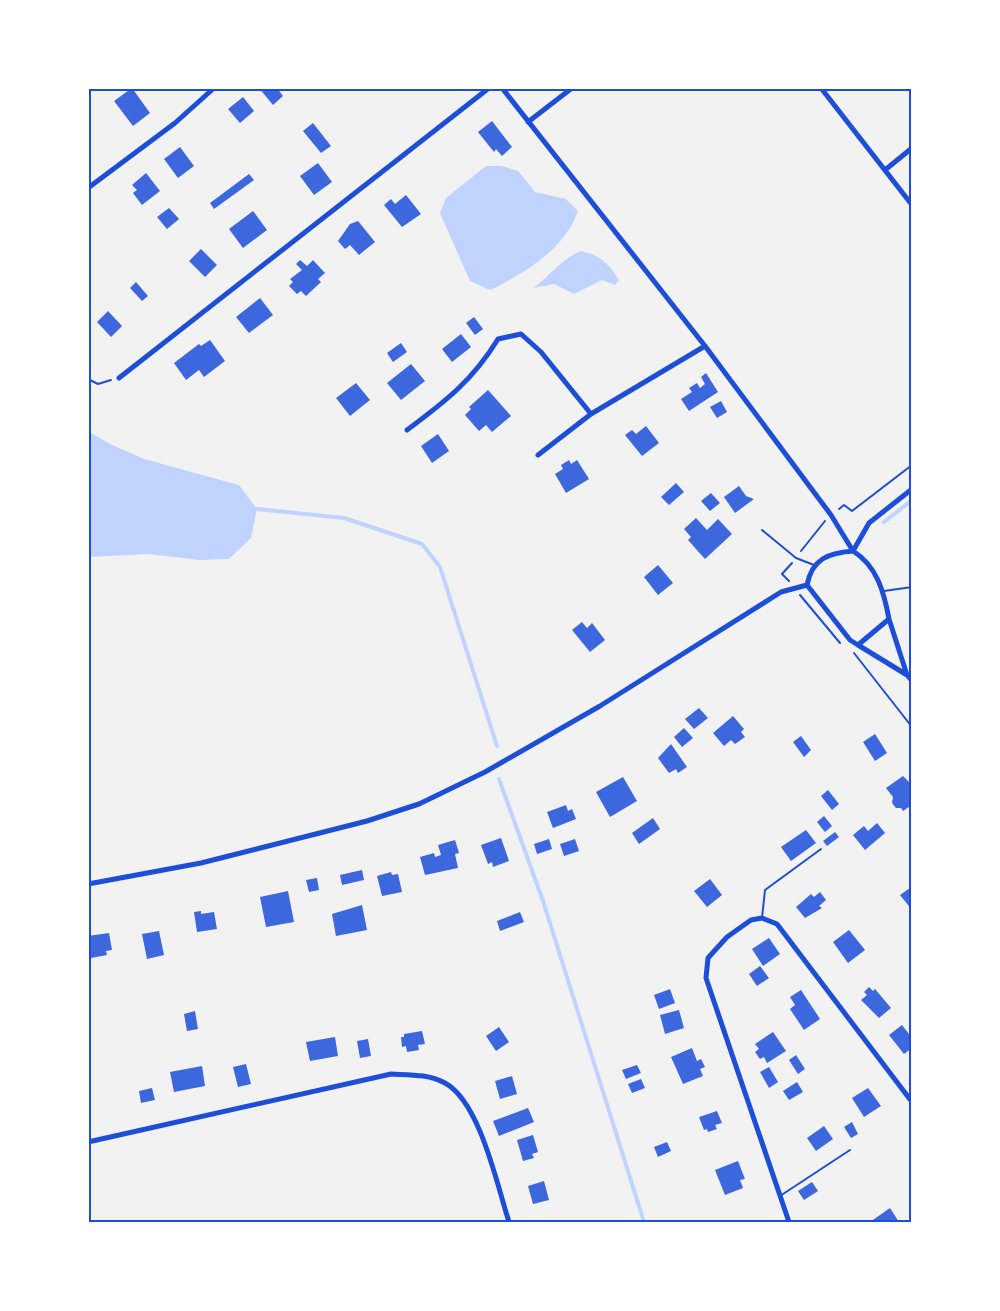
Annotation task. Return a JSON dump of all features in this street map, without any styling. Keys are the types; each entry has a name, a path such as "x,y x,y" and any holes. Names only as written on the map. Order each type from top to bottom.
{"street":[{"path":"88,188 175,123 214,88"},
{"path":"119,378 489,88"},
{"path":"502,88 705,346 831,515 853,551 866,560 884,591 889,619 907,675"},
{"path":"528,122 572,88"},
{"path":"821,88 912,205"},
{"path":"885,170 912,148"},
{"path":"407,429 450,398 474,374 498,339 520,334 541,352 591,414"},
{"path":"538,455 591,414 705,346"},
{"path":"853,551 869,523 912,489"},
{"path":"807,585 810,571 815,566 835,553 853,551"},
{"path":"88,884 201,863 367,821 419,804 485,772 591,712 781,592 807,585"},
{"path":"807,585 850,640 907,675 912,681"},
{"path":"858,645 889,619"},
{"path":"789,1222 706,978 708,958 727,937 751,920 762,918 777,924 912,1102"},
{"path":"88,1142 391,1074 423,1075 446,1083 462,1097 473,1113 509,1222"}],"lane":[{"path":"762,530 796,558 815,566"},
{"path":"884,591 912,587"},
{"path":"762,918 765,890 821,849"},
{"path":"780,1196 850,1150"}],"path":[{"path":"88,379 98,384 119,378"},
{"path":"844,645 836,641 782,574 831,515 844,505 852,512 912,465"},
{"path":"852,650 912,727"}],"water":[{"path":"486,166 502,166 518,171 535,192 566,199 578,211 572,225 554,248 530,268 490,290 470,281 440,213 446,198"},
{"path":"580,251 598,257 607,264 619,280 615,285 602,280 574,294 554,284 534,288 561,263"},
{"path":"88,431 144,459 239,485 257,509 251,538 229,559 200,560 149,554 89,557"}],"building":[{"path":"132,88 150,113 133,126 114,101"},
{"path":"259,88 277,88 283,96 273,105"},
{"path":"243,97 254,111 240,123 228,109"},
{"path":"492,121 512,147 502,156 496,149 494,152 478,132"},
{"path":"313,123 331,146 321,153 303,131"},
{"path":"180,147 194,166 178,178 164,159"},
{"path":"318,163 332,182 314,195 300,176"},
{"path":"146,173 160,191 142,205 133,193 137,190 132,185"},
{"path":"249,174 254,180 214,209 210,203"},
{"path":"406,195 421,214 402,227 384,205 391,199 395,204"},
{"path":"169,208 179,219 167,229 157,217"},
{"path":"253,211 267,230 243,248 229,229"},
{"path":"358,221 375,242 359,255 350,245 345,249 338,241 350,224"},
{"path":"201,249 217,265 205,277 189,261"},
{"path":"300,260 307,266 313,260 325,273 318,279 321,282 306,296 301,291 297,294 289,286 293,282 290,279 302,270 296,264"},
{"path":"136,282 148,296 142,301 130,288"},
{"path":"260,298 273,315 249,333 236,317"},
{"path":"108,311 122,326 111,337 97,322"},
{"path":"474,317 483,329 475,335 466,323"},
{"path":"461,334 471,347 452,362 442,349"},
{"path":"210,340 225,361 204,377 199,370 186,380 174,363 199,344 201,346"},
{"path":"401,343 407,352 393,362 387,353"},
{"path":"411,364 425,381 401,400 387,383"},
{"path":"706,373 718,392 689,411 681,399 692,392 689,388 697,383 700,388 705,384 701,377"},
{"path":"356,383 370,400 350,416 336,398"},
{"path":"488,390 511,416 492,432 486,425 479,431 465,415 471,409 469,407"},
{"path":"721,401 727,412 717,418 710,407"},
{"path":"646,426 659,443 642,456 625,435 632,430 636,434"},
{"path":"438,434 449,451 432,463 421,446"},
{"path":"569,460 571,464 577,460 589,479 566,493 555,474 563,469 561,465"},
{"path":"676,483 684,492 669,505 661,497"},
{"path":"739,486 746,496 754,499 735,513 724,497"},
{"path":"711,493 720,503 710,511 701,501"},
{"path":"696,518 707,530 718,519 732,534 705,559 688,540 691,537 684,529"},
{"path":"658,565 673,583 658,595 644,577"},
{"path":"582,622 587,628 592,623 605,640 590,652 572,630"},
{"path":"699,708 708,718 694,729 685,719"},
{"path":"733,716 744,729 741,732 745,737 735,744 731,740 724,746 713,733"},
{"path":"684,728 693,738 682,747 674,737"},
{"path":"875,734 887,753 875,761 863,742"},
{"path":"801,736 811,750 804,757 793,742"},
{"path":"671,744 687,767 678,773 676,769 669,773 658,758"},
{"path":"903,776 912,785 912,805 903,811 892,803 893,797 886,788"},
{"path":"623,777 637,801 610,817 596,792"},
{"path":"828,790 839,804 832,810 821,796"},
{"path":"566,805 568,811 572,809 576,819 553,828 547,812"},
{"path":"824,816 832,826 825,832 817,822"},
{"path":"653,818 660,829 639,844 632,833"},
{"path":"877,823 885,833 865,850 853,835 864,826 868,831"},
{"path":"806,830 816,843 791,861 781,847"},
{"path":"835,832 839,837 827,846 823,841"},
{"path":"501,838 509,861 493,867 492,862 488,864 481,845"},
{"path":"549,839 552,849 537,854 534,844"},
{"path":"575,839 579,851 564,856 560,844"},
{"path":"455,840 459,853 455,854 458,868 425,875 420,857 434,853 435,857 441,855 438,845"},
{"path":"362,870 364,880 342,885 340,875"},
{"path":"391,872 392,875 398,874 402,892 382,896 377,876"},
{"path":"317,878 319,890 309,892 306,880"},
{"path":"710,879 722,895 707,907 694,891"},
{"path":"910,888 912,890 912,910 900,895"},
{"path":"288,891 294,922 266,927 260,897"},
{"path":"820,892 826,900 819,906 822,908 805,918 796,907 811,894 814,897"},
{"path":"362,905 367,930 336,936 332,914"},
{"path":"201,911 201,914 214,912 217,929 197,932 194,912"},
{"path":"520,912 524,922 500,931 497,921"},
{"path":"849,930 865,950 848,963 833,942"},
{"path":"159,931 164,955 147,959 142,934"},
{"path":"109,933 112,950 106,951 107,955 91,958 88,936"},
{"path":"769,938 780,954 763,966 752,949"},
{"path":"760,966 769,978 757,986 749,974"},
{"path":"869,987 873,991 875,989 891,1008 879,1018 861,1000 867,995 864,992"},
{"path":"670,989 675,1003 659,1009 654,995"},
{"path":"801,990 820,1019 804,1030 790,1009 795,1005 790,997"},
{"path":"679,1010 684,1028 665,1034 660,1015"},
{"path":"195,1011 198,1029 187,1031 184,1014"},
{"path":"902,1025 912,1038 912,1048 904,1054 889,1035"},
{"path":"499,1027 509,1042 496,1051 486,1036"},
{"path":"422,1031 425,1044 418,1045 419,1050 407,1052 406,1046 402,1047 401,1037 404,1037 404,1034"},
{"path":"773,1032 786,1051 767,1063 764,1057 760,1059 755,1052 759,1049 755,1044"},
{"path":"335,1037 338,1056 310,1061 306,1042"},
{"path":"368,1039 371,1056 360,1058 357,1041"},
{"path":"692,1048 697,1061 701,1059 705,1067 700,1069 703,1076 683,1084 671,1057"},
{"path":"796,1055 805,1069 798,1074 789,1060"},
{"path":"246,1064 251,1084 238,1087 233,1067"},
{"path":"637,1065 641,1073 626,1079 622,1070"},
{"path":"202,1066 205,1086 174,1092 170,1072"},
{"path":"769,1067 778,1082 769,1088 760,1072"},
{"path":"512,1076 517,1094 500,1099 495,1081"},
{"path":"641,1079 645,1088 632,1093 628,1084"},
{"path":"797,1082 803,1092 789,1100 783,1091"},
{"path":"152,1088 155,1100 141,1103 139,1091"},
{"path":"868,1088 881,1106 864,1117 852,1098"},
{"path":"528,1108 534,1122 499,1136 493,1121"},
{"path":"717,1111 722,1123 715,1125 717,1129 708,1132 707,1129 704,1130 699,1117"},
{"path":"852,1122 858,1134 851,1138 844,1127"},
{"path":"824,1126 833,1139 816,1151 807,1138"},
{"path":"533,1135 538,1152 532,1154 534,1158 523,1161 517,1140"},
{"path":"667,1142 671,1151 658,1157 654,1147"},
{"path":"738,1161 745,1179 740,1180 743,1188 725,1195 715,1170"},
{"path":"544,1181 549,1200 533,1204 528,1186"},
{"path":"812,1182 818,1191 804,1200 798,1191"},
{"path":"890,1208 899,1222 870,1222"}],"waterway":[{"path":"884,522 912,500"},
{"path":"257,509 344,518 422,544 440,567 497,746"},
{"path":"499,779 543,901 644,1222"}]}
